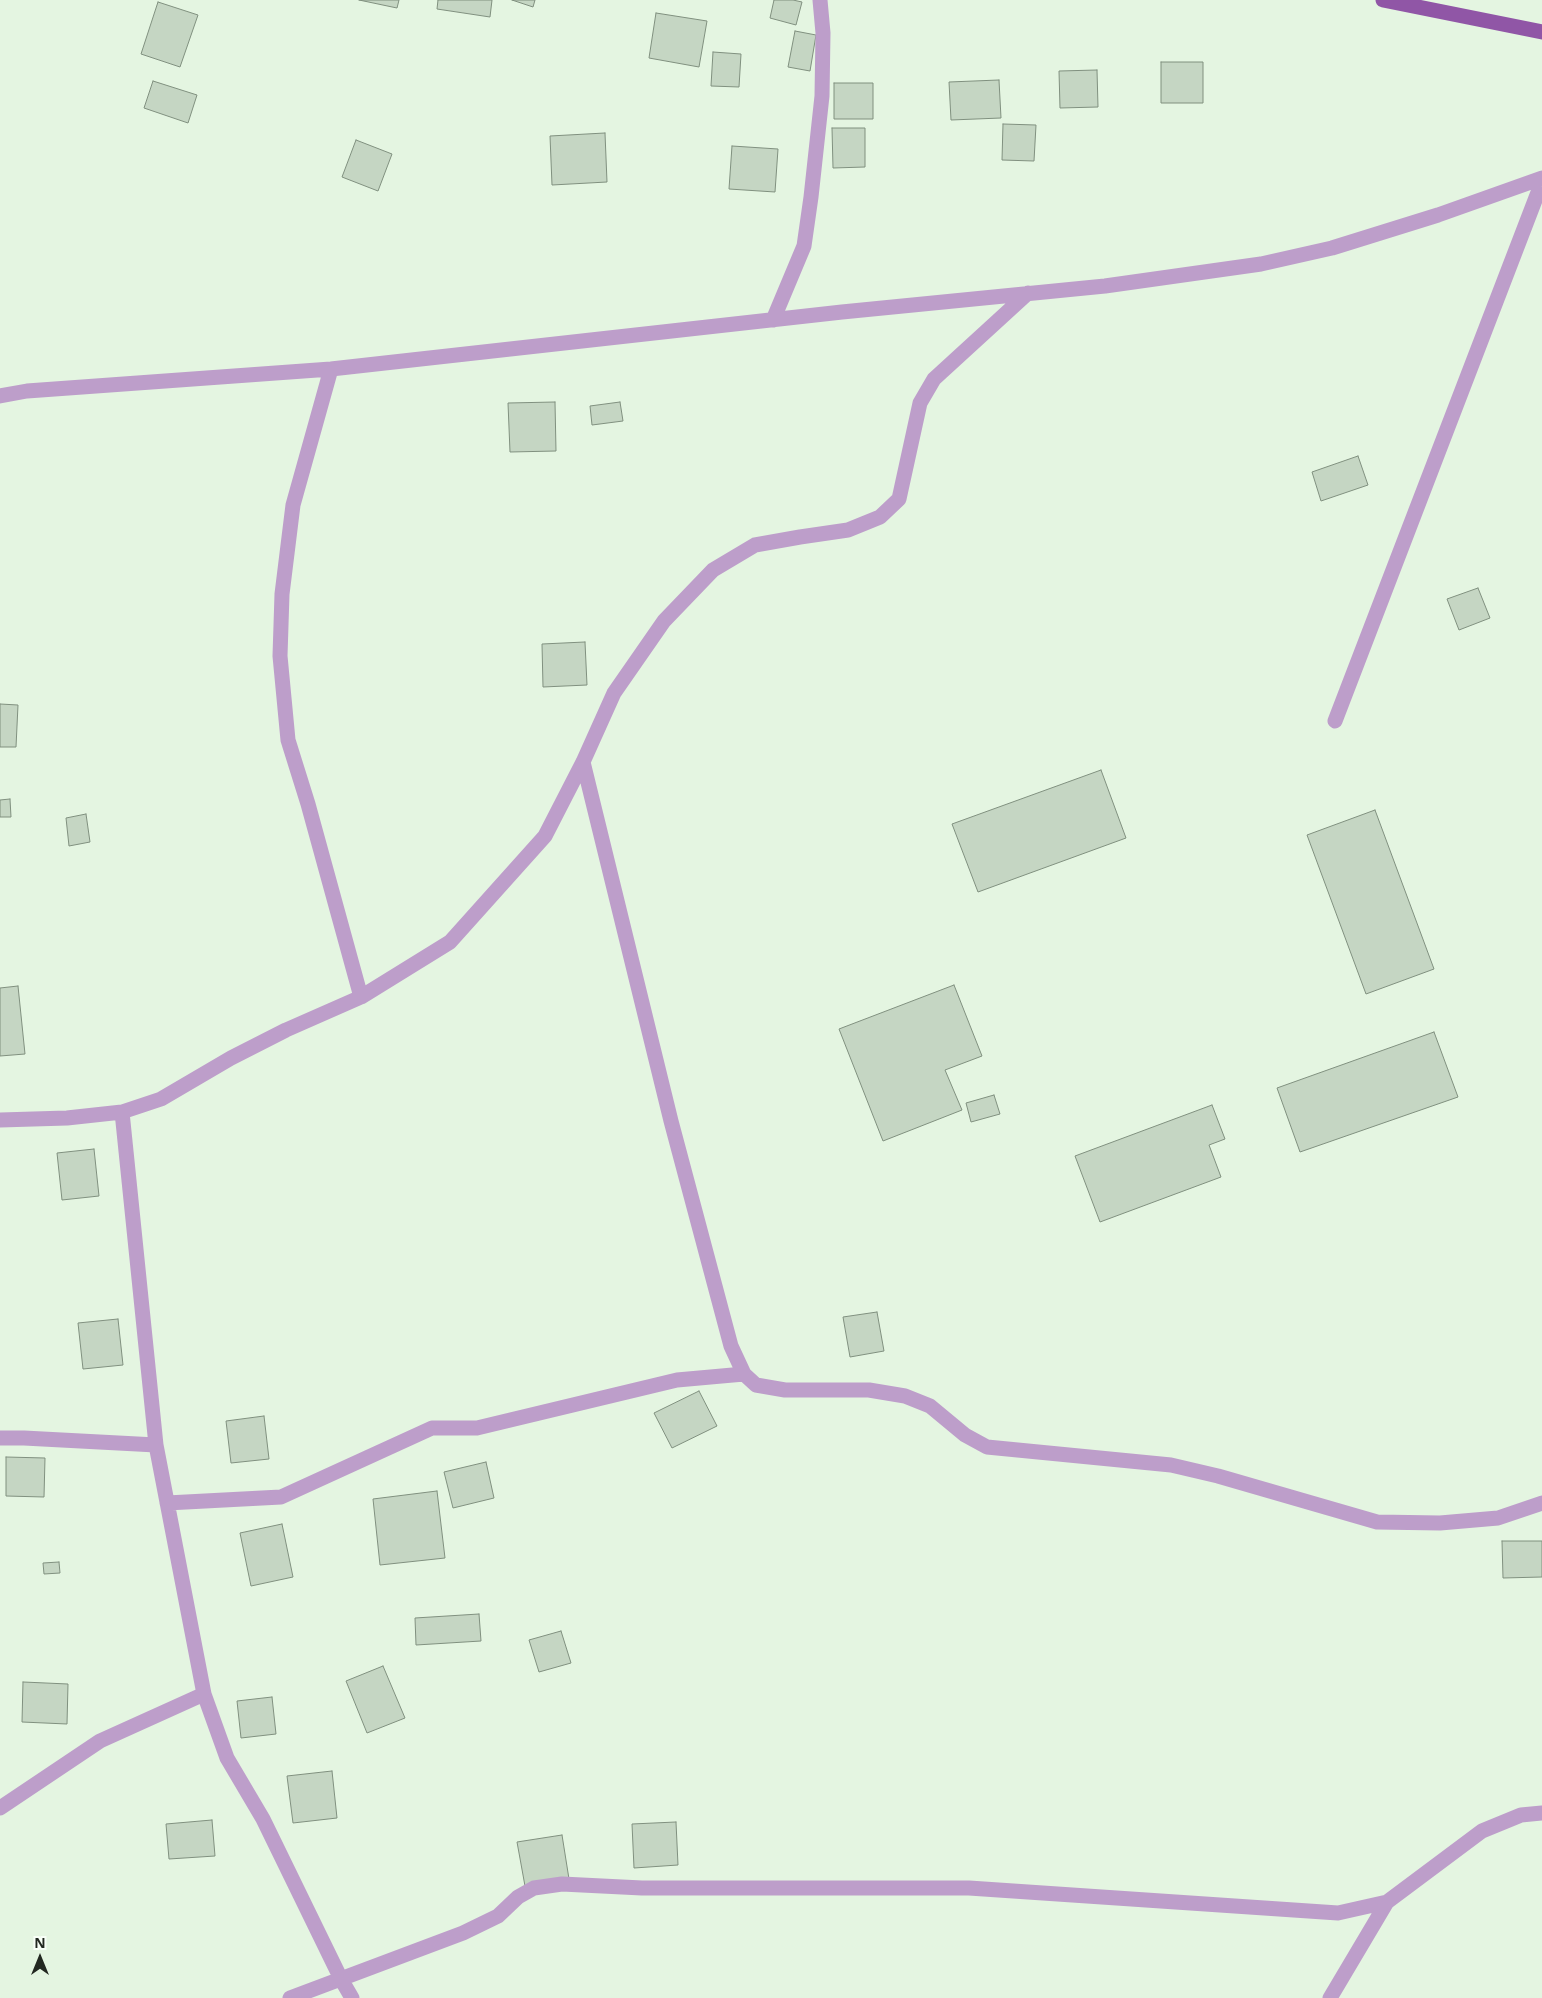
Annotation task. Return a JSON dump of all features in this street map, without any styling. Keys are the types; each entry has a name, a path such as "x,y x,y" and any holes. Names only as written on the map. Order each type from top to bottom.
{"main road":[{"path":"1383,0 1542,32"}],"street":[{"path":"772,320 804,246 822,96 823,32 820,0"},
{"path":"0,396 27,392 331,369 1115,284 1279,260 1332,248 1438,215 1542,178"},
{"path":"1335,721 1542,182"},
{"path":"0,1120 67,1118 122,1112 161,1098 231,1058 286,1030 361,996 450,942 545,836 583,762 614,694 664,620 713,570 755,545 848,530 880,517 899,499 920,403 934,379 1028,294"},
{"path":"331,369 292,505 282,594 280,656 288,740 308,804 361,996"},
{"path":"583,762 671,1121 731,1346 744,1374 756,1385 785,1390 869,1390 905,1396 930,1406 965,1435 987,1447 1171,1465 1218,1476 1377,1522 1440,1523 1498,1518 1542,1503"},
{"path":"122,1112 156,1445 204,1694 227,1758 263,1819 352,1998"},
{"path":"167,1503 281,1497 432,1428 477,1428 677,1380 744,1374"},
{"path":"0,1438 156,1445"},
{"path":"0,1808 100,1741 204,1694"},
{"path":"1330,1998 1387,1902 1482,1831 1521,1815 1542,1813"},
{"path":"290,1998 463,1933 498,1916 518,1897 534,1888 562,1884 662,1888 968,1888 1338,1913 1387,1902"}],"building":[{"path":"359,0 399,0 397,8"},
{"path":"438,0 492,0 490,17 437,9"},
{"path":"512,0 535,0 533,7"},
{"path":"774,0 802,2 796,25 770,18"},
{"path":"158,2 198,15 180,67 141,54"},
{"path":"656,13 707,21 699,67 649,58"},
{"path":"795,31 816,35 810,71 788,67"},
{"path":"713,52 741,54 739,87 711,86"},
{"path":"1161,62 1203,62 1203,103 1161,103"},
{"path":"1097,70 1098,107 1060,108 1059,71"},
{"path":"999,80 1001,118 951,120 949,82"},
{"path":"153,81 197,95 188,123 144,108"},
{"path":"834,83 873,83 873,119 834,119"},
{"path":"1003,124 1036,125 1034,161 1002,160"},
{"path":"832,128 865,128 865,167 833,168"},
{"path":"605,133 607,182 552,185 550,136"},
{"path":"356,140 392,154 378,191 342,177"},
{"path":"732,146 778,149 775,192 729,189"},
{"path":"555,402 556,451 510,452 508,403"},
{"path":"620,402 623,421 592,425 590,406"},
{"path":"1358,456 1368,485 1321,501 1312,472"},
{"path":"1478,588 1490,618 1459,630 1447,599"},
{"path":"585,642 587,685 543,687 542,644"},
{"path":"0,704 18,705 16,747 0,747"},
{"path":"1101,770 1126,838 978,892 952,824"},
{"path":"10,799 11,817 0,817 0,800"},
{"path":"1375,810 1434,969 1366,994 1307,835"},
{"path":"86,814 90,842 69,846 66,818"},
{"path":"954,985 982,1056 945,1070 962,1110 883,1141 839,1029"},
{"path":"18,986 25,1054 0,1056 0,988"},
{"path":"1434,1032 1458,1097 1300,1152 1277,1088"},
{"path":"994,1095 1000,1114 971,1122 966,1103"},
{"path":"1212,1105 1225,1139 1209,1145 1221,1177 1100,1222 1075,1156"},
{"path":"94,1149 99,1196 62,1200 57,1153"},
{"path":"877,1312 884,1351 850,1357 843,1317"},
{"path":"118,1319 123,1365 83,1369 78,1323"},
{"path":"699,1391 717,1426 672,1448 654,1413"},
{"path":"264,1416 269,1459 231,1463 226,1421"},
{"path":"6,1457 45,1458 44,1497 6,1496"},
{"path":"486,1462 494,1498 453,1508 444,1472"},
{"path":"437,1491 445,1558 380,1565 373,1499"},
{"path":"282,1524 293,1577 251,1586 240,1533"},
{"path":"1502,1541 1542,1541 1542,1577 1503,1578"},
{"path":"59,1562 60,1573 44,1574 43,1563"},
{"path":"479,1614 481,1641 416,1645 415,1618"},
{"path":"561,1631 571,1663 539,1672 529,1640"},
{"path":"383,1666 405,1718 367,1733 346,1681"},
{"path":"23,1682 68,1684 67,1724 22,1722"},
{"path":"272,1697 276,1734 241,1738 237,1701"},
{"path":"332,1771 337,1818 293,1823 287,1776"},
{"path":"212,1820 215,1856 169,1859 166,1824"},
{"path":"676,1822 678,1865 634,1868 632,1824"},
{"path":"562,1835 569,1879 525,1886 517,1842"}]}
